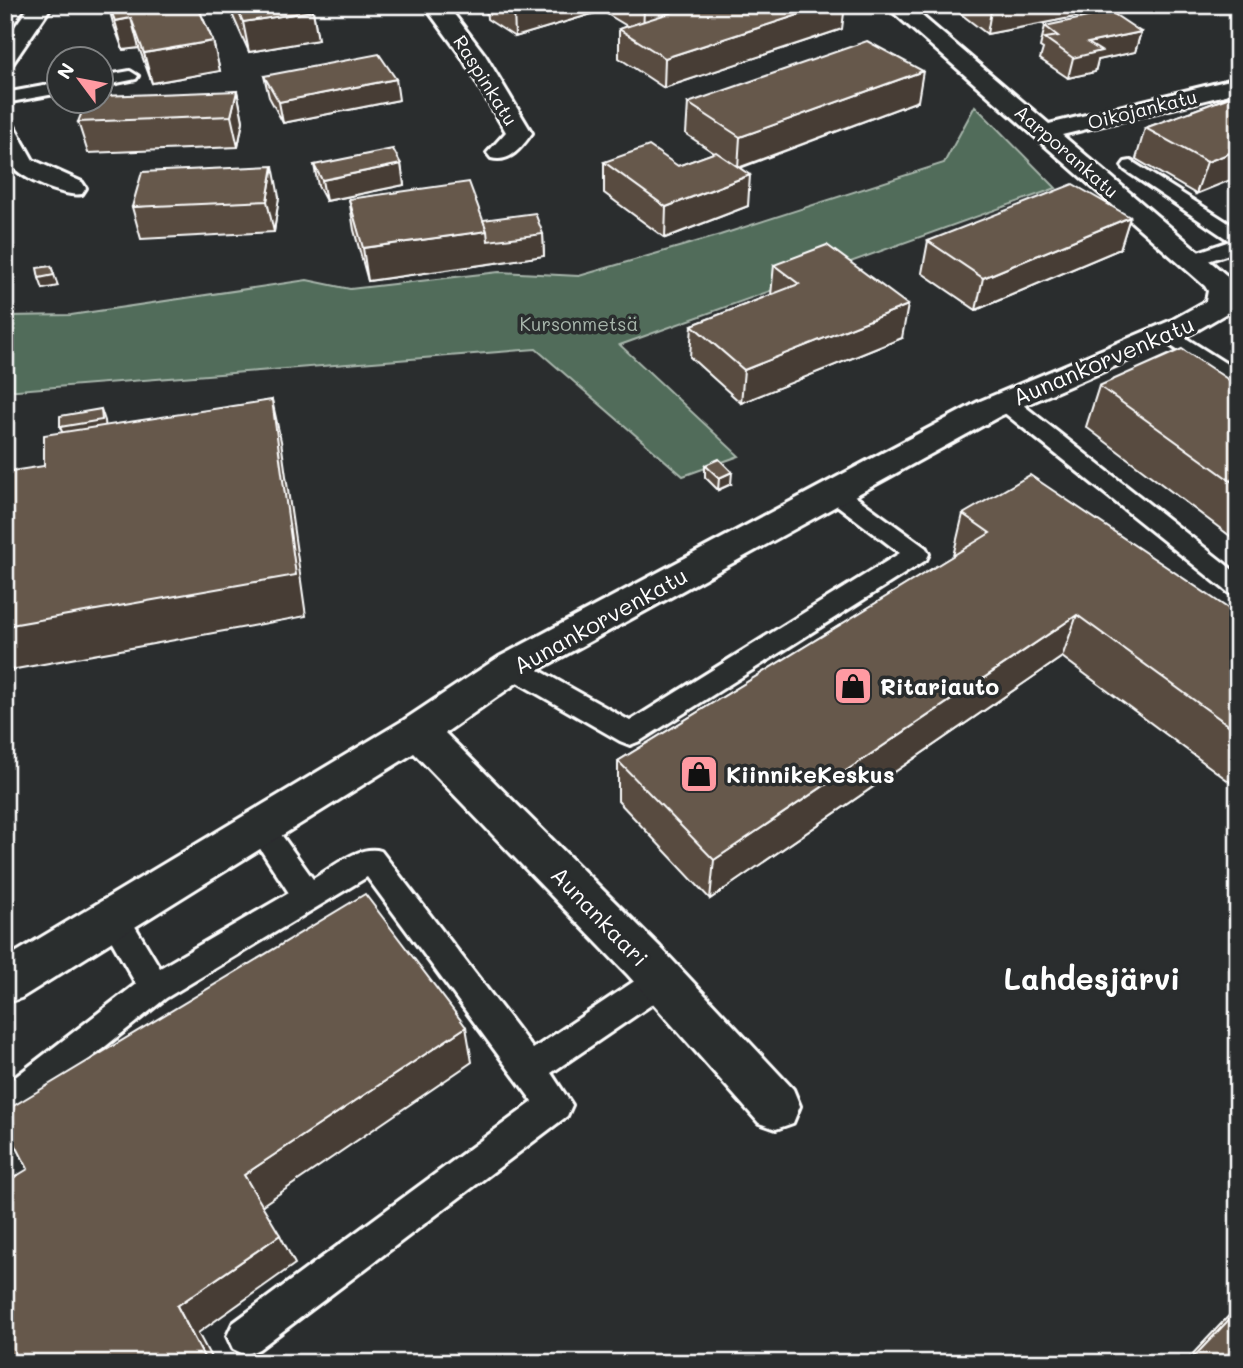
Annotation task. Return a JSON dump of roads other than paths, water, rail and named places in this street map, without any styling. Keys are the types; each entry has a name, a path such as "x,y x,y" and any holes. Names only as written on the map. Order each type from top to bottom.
{"street":[{"name":"Raspinkatu","path":"435,5 473,55 519,133 500,153"},
{"name":"Aarporankatu","path":"896,5 1193,260 1216,281 1227,301"},
{"path":"17,8 46,6"},
{"path":"5,58 46,6"},
{"name":"Oikojankatu","path":"1045,132 1238,85"},
{"path":"5,131 23,165 73,188"},
{"name":"Aunankorvenkatu","path":"5,983 418,731 512,667 833,492 1005,402 1166,334 1227,301"},
{"name":"Aunankaari","path":"418,731 662,980 776,1106"}],"lane":[{"path":"116,79 131,76"},
{"path":"5,98 46,91"},
{"path":"1131,166 1238,238"},
{"path":"1193,260 1238,245"},
{"path":"1166,334 1238,380"},
{"path":"1005,402 1238,587"},
{"path":"512,667 630,734 917,554 833,492"},
{"path":"260,827 309,897"},
{"path":"5,1106 155,988 371,860 555,1105 246,1336"},
{"path":"113,917 155,988"},
{"path":"529,1070 662,980"}],"place":[{"name":"Ritariauto","path":"853,686"},
{"name":"KiinnikeKeskus","path":"699,774"}],"district":[{"name":"Lahdesjärvi","path":"1092,978"}],"park label":[{"name":"Kursonmetsä","path":"579,323"}]}
